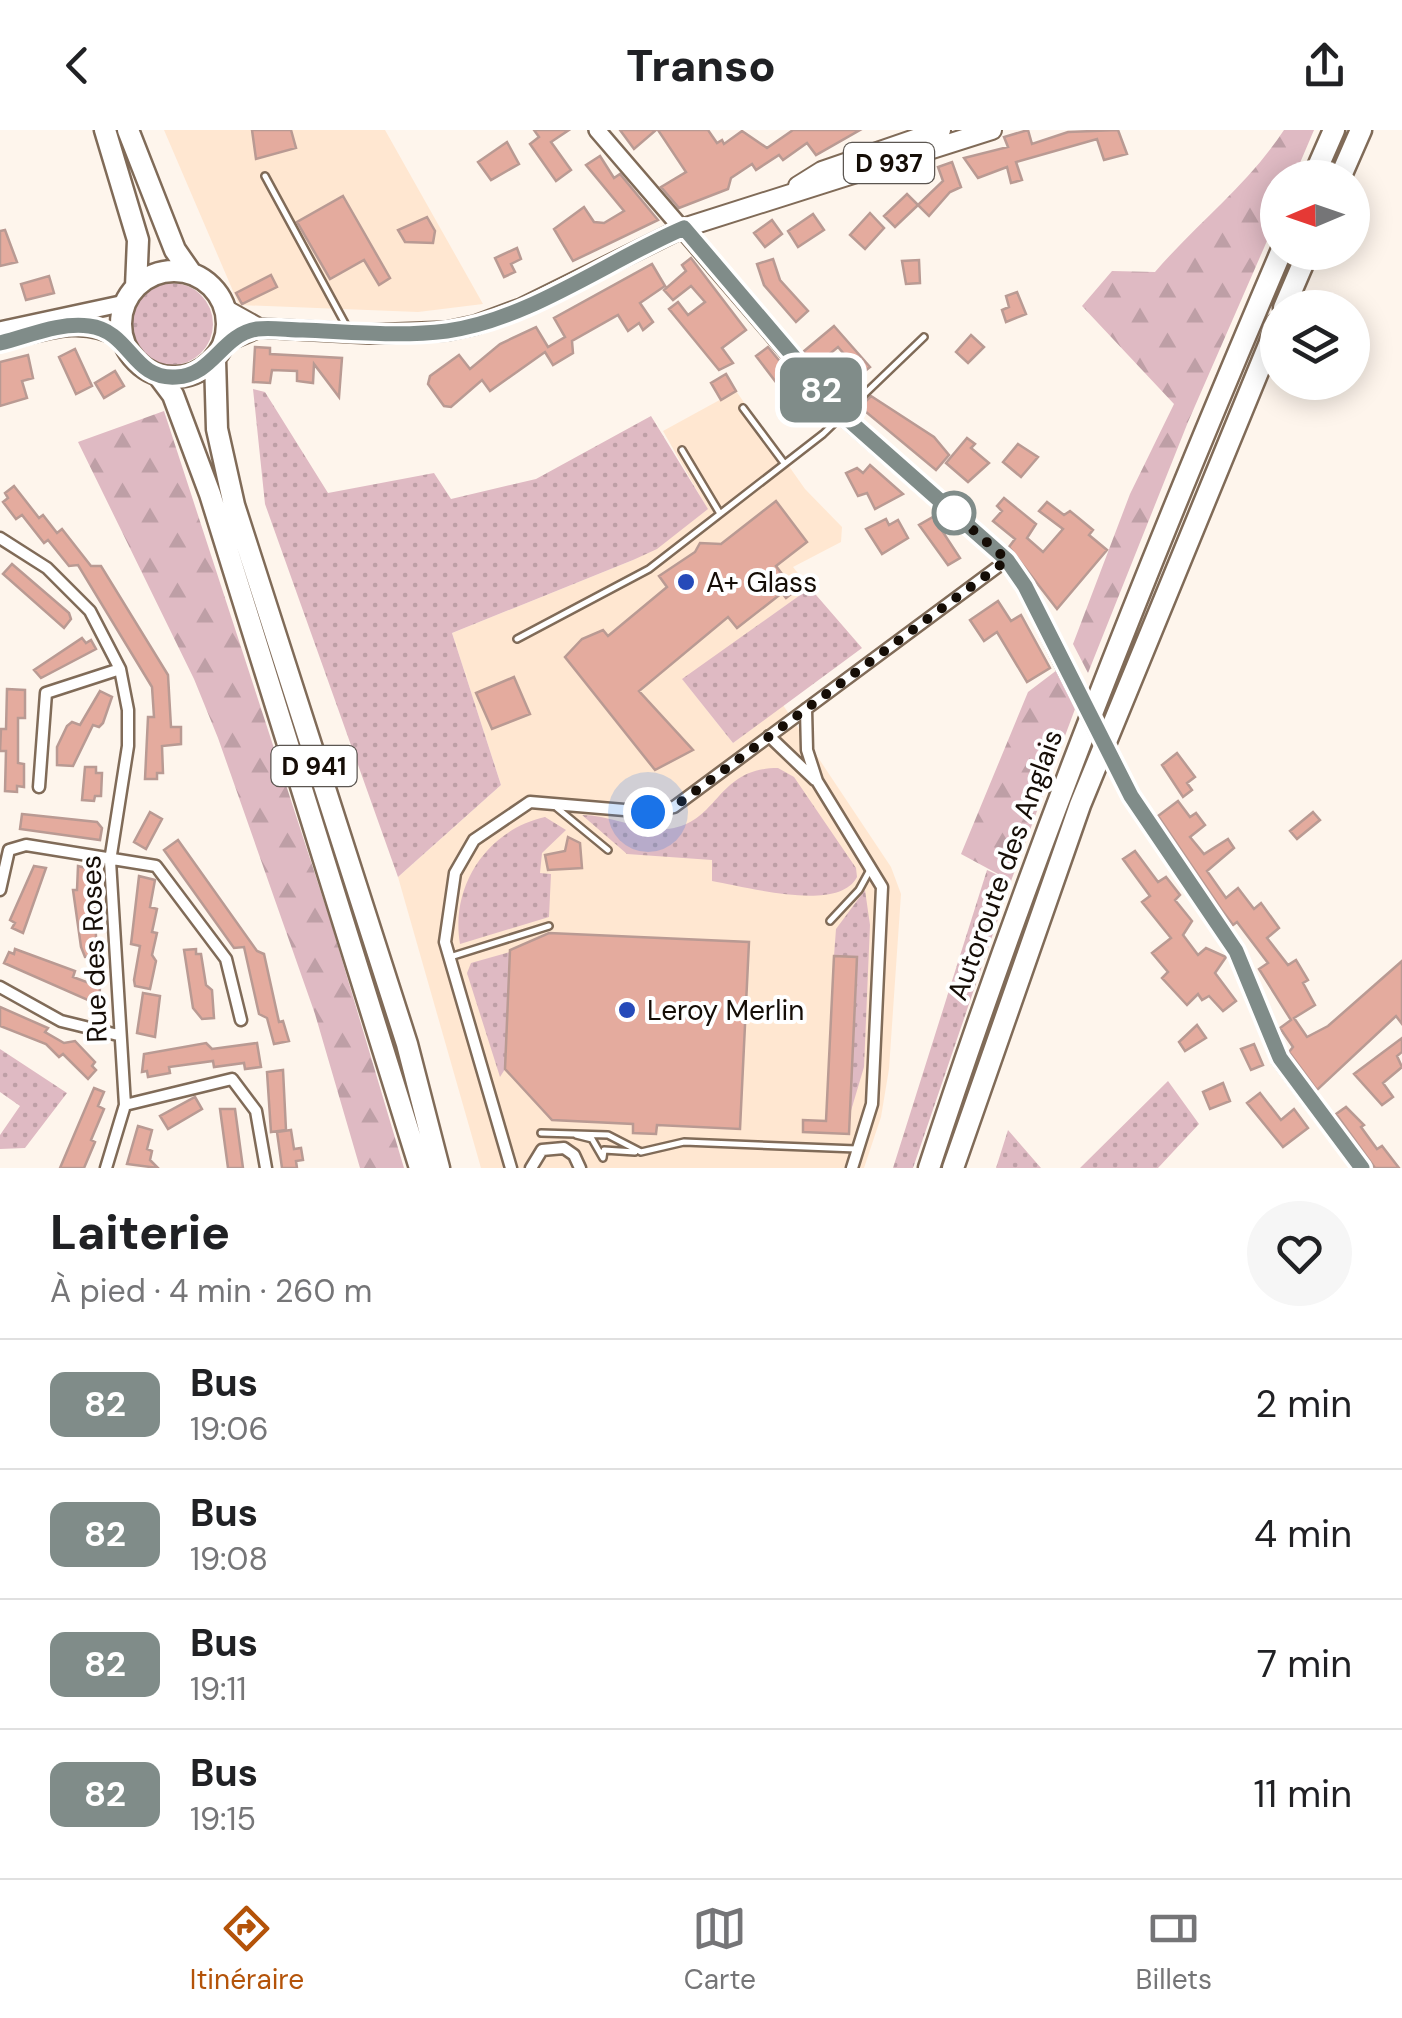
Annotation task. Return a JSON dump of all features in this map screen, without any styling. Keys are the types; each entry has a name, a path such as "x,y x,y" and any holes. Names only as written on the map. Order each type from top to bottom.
{"highway":[{"path":"105,130 138,240 123,340 138,364 158,375 189,376 219,351 225,309 209,284 191,274 175,250 128,130"},
{"path":"1322,160 1334,130"},
{"path":"1348,160 1361,130"},
{"name":"Autoroute des Anglais","path":"928,1168 1058,795 1145,572 1273,270"},
{"path":"130,295 157,273 191,274"},
{"name":"D 941","path":"219,351 217,429 234,505 407,1044 440,1168"},
{"name":"Autoroute des Anglais","path":"953,1168 1080,805 1260,367"},
{"name":"D 941","path":"158,375 173,395 210,494 420,1168"}],"main road":[{"name":"D 937","path":"225,309 259,328 408,333 475,324 520,308 684,228 787,193 822,171 946,134 992,130"},
{"name":"D 937","path":"219,351 259,328"}],"street":[{"path":"597,130 844,416 1007,560 1025,586 1131,796 1236,951 1280,1058 1362,1168"},
{"path":"2,334 130,295"},
{"path":"2,334 71,326 100,328 123,340"},
{"name":"Rue des Roses","path":"0,538 47,568 90,611 120,669 128,710 128,746 110,861 125,1105 106,1168"},
{"path":"511,1168 446,942 448,902 455,874 474,840 530,802 648,812 674,807 1007,560"},
{"path":"39,787 46,693 120,669"},
{"path":"806,709 807,750 817,781"},
{"path":"768,736 817,781 882,887 872,1104 849,1168"},
{"path":"0,890 9,850 26,845 156,866 226,959 241,1020"},
{"path":"0,987 61,1021 118,1035"},
{"path":"125,1105 232,1079 256,1112 266,1168"},
{"path":"532,1168 542,1150 553,1148 574,1155 580,1168"}],"lane":[{"path":"265,176 349,332"},
{"path":"517,640 649,569 844,416 924,338"},
{"path":"744,408 784,463"},
{"path":"682,450 720,513"},
{"path":"551,803 608,850"},
{"path":"830,921 859,890 872,866"},
{"path":"450,957 548,926"},
{"path":"564,1132 592,1139 603,1158 604,1150 641,1152 684,1142 858,1150"},
{"path":"541,1133 608,1134 641,1152"}],"shaded area":[{"path":"164,130 385,130 483,304 418,312 239,305"},
{"path":"736,391 805,489 842,527 841,542 793,567 810,588 683,680 733,743 783,705 891,867 901,894 889,1069 881,1117 864,1168 481,1168 398,877 501,785 452,633 633,560 707,508 663,431"}],"green space":[{"path":"1284,130 1314,130 1301,160 1262,160"},
{"path":"1260,162 1260,257 1188,422 1088,673 1073,644 1130,494 1174,404 1082,306 1112,271 1155,272"},
{"path":"172,283 188,286 201,295 210,308 210,340 201,353 188,362 172,365 156,362 143,353 134,340 131,324 134,308 143,295 156,286"},
{"path":"253,389 265,392 328,493 434,473 451,499 536,479 651,416 708,509 657,549 452,633 501,785 398,877 265,504"},
{"path":"164,411 331,923 404,1168 360,1168 315,1014 218,738 194,679 78,442"},
{"path":"810,588 862,648 733,743 682,679"},
{"path":"1057,670 1075,709 1011,881 961,854 1028,692"},
{"path":"778,768 794,777 856,868 857,877 847,888 832,894 791,895 712,881 712,860 627,854 582,815 651,828 674,828 701,815 743,776"},
{"path":"545,817 566,830 542,853 540,873 551,874 549,917 460,944 461,902 477,864 506,834"},
{"path":"987,870 1011,881 913,1168 893,1168"},
{"path":"865,890 870,925 864,1067 850,1114 857,958 834,956 836,929"},
{"path":"510,952 505,1069 500,1077 467,973 471,963"},
{"path":"0,1049 67,1093 25,1148 0,1149 0,1135 20,1106 0,1092"},
{"path":"1168,1081 1199,1124 1158,1168 1080,1168"},
{"path":"1008,1130 1041,1168 996,1168"}],"building":[{"path":"252,130 291,130 296,148 256,159"},
{"path":"534,130 569,130 551,142 571,170 556,181 530,144 539,137"},
{"path":"620,130 656,130 634,149"},
{"path":"658,130 708,130 717,143 722,140 724,144 742,131 767,148 793,130 860,130 816,155 807,143 783,160 779,155 756,170 752,164 731,178 728,189 679,208 661,187 686,172"},
{"path":"1028,130 1032,144 1068,132 1118,130 1127,154 1104,160 1097,139 1016,162 1022,180 1011,183 1007,167 978,178 964,158 1008,147 1004,137"},
{"path":"507,142 519,164 491,180 478,162"},
{"path":"600,156 614,178 620,174 658,220 573,261 554,229 584,207 594,222 604,223 624,211 586,165"},
{"path":"952,162 961,187 950,192 929,216 918,205 943,181 938,167"},
{"path":"907,194 918,205 895,227 884,216"},
{"path":"343,196 390,278 379,285 364,260 330,279 297,222"},
{"path":"870,213 884,228 865,249 850,235"},
{"path":"813,214 824,230 798,247 788,231"},
{"path":"427,217 435,231 433,243 405,242 398,230"},
{"path":"772,220 782,234 765,247 754,233"},
{"path":"5,230 17,262 0,266 0,231"},
{"path":"517,248 521,259 511,264 515,272 504,277 495,258"},
{"path":"691,258 746,330 722,348 733,363 719,370 669,309 678,302 688,315 705,302 691,286 673,300 664,290 686,271 682,265"},
{"path":"773,259 780,280 808,311 796,322 764,285 757,264"},
{"path":"919,260 920,283 906,284 902,261"},
{"path":"652,264 665,286 640,303 653,322 643,330 639,323 628,331 618,315 572,341 573,353 553,365 545,352 490,391 482,380 451,407 444,406 428,384 430,376 459,355 470,369 500,344 536,327 548,347 565,337 554,318"},
{"path":"271,275 277,287 242,304 236,293"},
{"path":"49,276 54,293 26,300 21,284"},
{"path":"1017,292 1026,314 1006,322 1002,310 1009,307 1006,296"},
{"path":"834,326 870,367 861,374 838,347 821,361 846,387 854,381 862,388 847,403 803,352"},
{"path":"971,335 984,347 968,363 956,352"},
{"path":"255,347 270,348 270,354 342,358 339,397 314,364 313,383 297,381 297,371 272,370 270,383 253,382"},
{"path":"768,347 815,404 801,415 756,356"},
{"path":"75,349 92,386 76,394 59,357"},
{"path":"28,355 33,378 22,381 27,398 0,406 0,362"},
{"path":"115,371 124,386 104,398 95,383"},
{"path":"726,374 736,391 721,400 711,383"},
{"path":"871,396 934,437 949,455 936,470 860,407"},
{"path":"967,438 975,444 971,448 989,463 968,482 946,463"},
{"path":"1018,444 1038,457 1021,477 1003,462"},
{"path":"870,465 903,494 875,509 867,493 858,496 846,473 857,468 863,473"},
{"path":"14,486 39,518 43,515 57,533 62,529 91,566 101,566 168,675 171,727 181,727 181,744 162,746 163,773 157,773 157,779 145,779 148,717 154,717 152,687 78,565 69,566 48,540 44,543 22,515 16,519 3,502 8,498 5,493"},
{"path":"1004,498 1036,524 1027,538 1043,552 1063,529 1039,511 1047,502 1064,515 1070,511 1093,530 1089,535 1107,550 1057,609 1009,547 1015,539 993,521 1002,511 997,506"},
{"path":"776,501 807,542 776,566 795,591 786,598 782,593 737,628 728,617 639,691 693,750 655,770 565,657 582,639 603,630 608,636 667,587 659,576 695,552 700,543 721,544"},
{"path":"933,517 960,558 948,565 919,525"},
{"path":"886,519 889,525 898,520 908,538 882,554 866,529"},
{"path":"12,564 69,613 71,619 64,628 3,574"},
{"path":"998,601 1011,621 1021,615 1050,668 1027,682 997,632 984,641 970,620"},
{"path":"82,638 86,643 91,640 96,649 41,678 34,670"},
{"path":"514,677 530,714 492,729 476,693"},
{"path":"7,689 25,690 25,718 18,718 18,763 24,764 24,787 17,786 17,792 5,791 6,751 0,751 1,729 6,729"},
{"path":"100,691 112,697 103,723 99,727 93,725 73,766 57,765 57,747 67,726 72,722 80,725"},
{"path":"1177,753 1195,777 1187,783 1192,790 1183,797 1162,765"},
{"path":"85,767 96,767 96,773 102,773 101,796 95,796 94,801 82,800"},
{"path":"1178,801 1190,817 1196,813 1205,825 1190,837 1204,854 1228,839 1234,848 1207,871 1226,898 1238,888 1254,909 1261,903 1279,928 1267,938 1288,965 1296,960 1308,980 1303,983 1315,1005 1294,1018 1307,1037 1328,1026 1402,961 1402,1024 1396,1016 1317,1090 1289,1052 1293,1047 1280,1028 1291,1020 1259,969 1268,963 1237,922 1233,925 1221,909 1158,816"},
{"path":"150,812 162,819 146,849 134,842"},
{"path":"1313,812 1320,820 1297,839 1290,831"},
{"path":"22,814 97,822 102,828 100,840 20,829"},
{"path":"568,837 580,843 582,868 548,870 545,855 565,851"},
{"path":"178,840 257,951 264,954 279,1022 283,1021 289,1041 274,1044 267,1018 259,1014 244,947 234,948 164,850"},
{"path":"1135,851 1158,882 1166,877 1180,895 1175,900 1192,921 1183,935 1198,955 1206,948 1226,957 1215,973 1236,1001 1223,1011 1209,996 1202,1000 1198,994 1187,1005 1162,978 1168,972 1152,953 1171,938 1142,902 1150,896 1123,859"},
{"path":"34,866 46,868 23,933 12,928 15,923 10,920"},
{"path":"78,866 90,869 93,877 97,956 85,957 81,947 73,890 77,890"},
{"path":"139,876 155,880 150,907 157,909 152,932 157,933 152,955 156,961 150,989 135,986 134,980 140,946 131,944"},
{"name":"Leroy Merlin","path":"549,933 749,942 740,1129 657,1125 656,1134 633,1133 633,1124 552,1120 505,1069 510,950"},
{"path":"15,949 75,971 73,977 100,987 99,1005 4,963"},
{"path":"196,949 196,954 201,954 206,985 212,990 214,1018 202,1019 193,1008 184,950"},
{"path":"834,956 857,957 849,1134 803,1132 803,1120 826,1121"},
{"path":"143,993 160,996 155,1037 137,1033"},
{"path":"0,1007 48,1028 45,1032 64,1043 75,1041 95,1062 92,1066 96,1070 88,1079 63,1054 59,1057 46,1044 0,1026"},
{"path":"1197,1025 1206,1038 1185,1051 1179,1042"},
{"path":"1402,1038 1402,1052 1397,1056 1402,1067 1383,1083 1393,1097 1382,1105 1354,1074"},
{"path":"206,1043 212,1049 257,1043 261,1067 245,1069 244,1063 214,1067 213,1061 169,1067 170,1073 148,1077 147,1071 142,1072 144,1054"},
{"path":"1254,1044 1263,1065 1251,1070 1241,1049"},
{"path":"283,1070 286,1130 271,1132 267,1072"},
{"path":"1223,1083 1230,1101 1210,1109 1203,1092"},
{"path":"94,1088 104,1092 98,1106 104,1109 84,1168 60,1168"},
{"path":"1260,1093 1281,1120 1294,1109 1308,1128 1283,1147 1247,1103"},
{"path":"195,1097 202,1109 168,1129 160,1116"},
{"path":"1346,1107 1364,1125 1361,1127 1377,1149 1382,1146 1399,1168 1375,1168 1336,1114"},
{"path":"220,1109 235,1109 243,1168 228,1168"},
{"path":"138,1126 152,1130 147,1149 152,1151 150,1160 158,1168 127,1164"},
{"path":"291,1130 294,1149 301,1148 303,1160 296,1161 297,1168 282,1168 277,1132"}],"bus line":[{"name":"82","path":"0,343 71,326 100,328 123,340 144,368 168,377 189,376 215,359 232,337 259,328 370,334 448,331 475,324 520,308 684,228 844,416 1007,560 1025,586 1131,796 1236,951 1280,1058 1362,1168"}],"place":[{"name":"A+ Glass","path":"686,582"},
{"name":"Leroy Merlin","path":"627,1010"}],"route":[{"path":"648,812 674,807 1007,560 954,513"}]}
